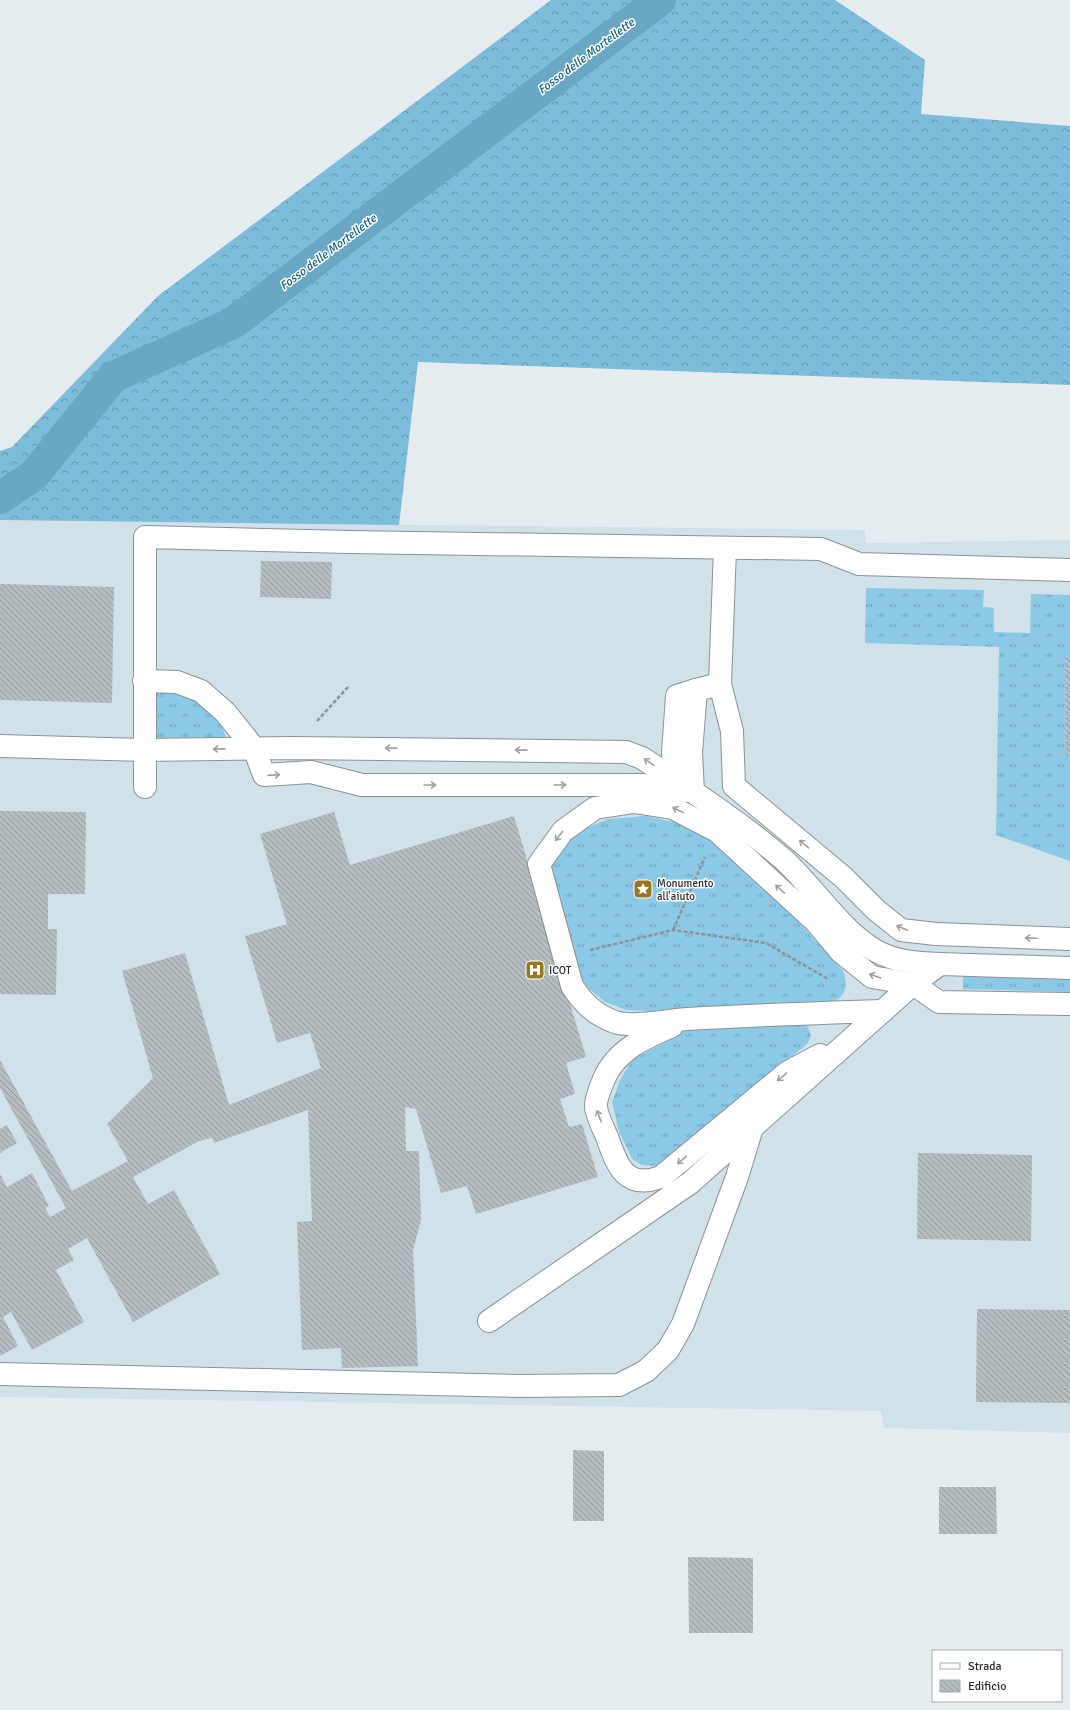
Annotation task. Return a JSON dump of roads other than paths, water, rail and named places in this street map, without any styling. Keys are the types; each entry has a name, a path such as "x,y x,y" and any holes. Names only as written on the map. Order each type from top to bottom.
{"lane":[{"path":"145,787 145,537 350,542 821,549 859,564 1070,570"},
{"path":"725,548 720,684 732,731 734,786 843,877 876,910 901,930 936,934 1070,939"},
{"path":"144,681 177,682 201,691 225,712 254,748 264,775 311,772 362,785 642,785 693,792"},
{"path":"675,780 673,752 677,696 720,684"},
{"path":"693,792 691,752 696,690"},
{"path":"0,746 144,750 294,748 621,752 642,758 746,829 784,860 849,930 876,951 907,963 1070,968"},
{"path":"883,1010 688,1019 636,1023 616,1022 598,1015 582,1002 572,986 539,864 563,831 595,808 634,802 673,808 717,831 816,922 841,952 872,977 913,984 939,1002 1070,1004"},
{"path":"489,1321 690,1184 751,1131 883,1010 913,984 940,964"},
{"path":"688,1019 647,1036 622,1053 604,1078 596,1107 621,1170 630,1177 640,1181 651,1181 661,1177 788,1072 853,1037"},
{"path":"0,1374 511,1386 619,1384 646,1371 652,1366 668,1350 683,1324 737,1177 751,1131"}],"waterway":[{"name":"Fosso delle Mortellette","path":"0,498 34,475 113,377 233,323 660,0"}],"place":[{"name":"Monumento all'aiuto","path":"643,889"},
{"name":"ICOT","path":"535,970"}]}
